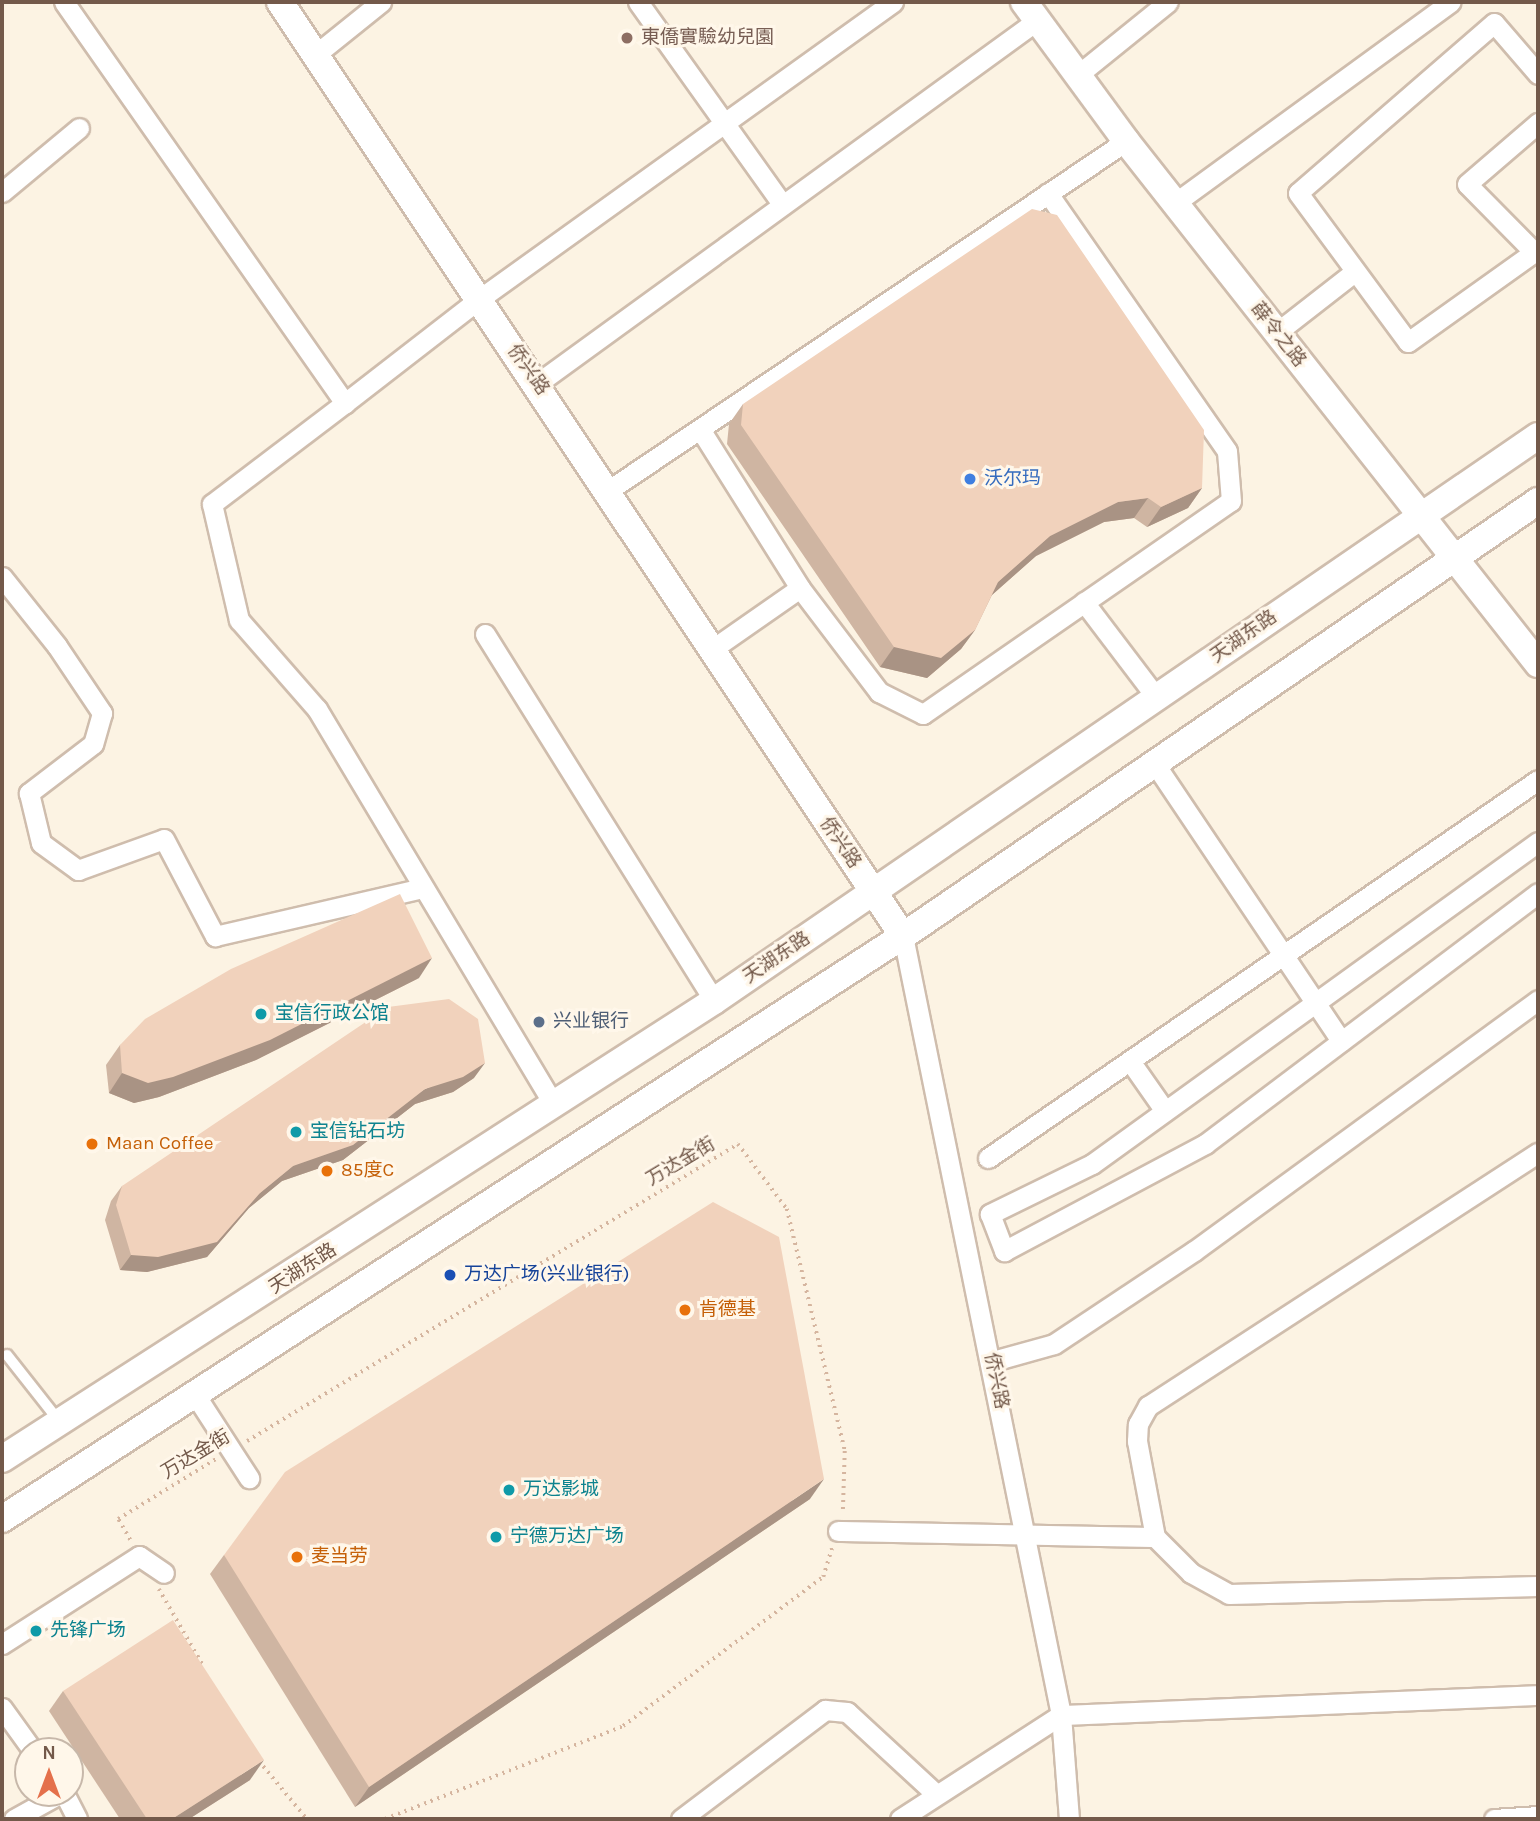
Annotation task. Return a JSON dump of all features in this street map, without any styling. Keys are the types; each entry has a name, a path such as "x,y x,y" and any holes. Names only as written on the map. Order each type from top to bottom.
{"main road":[{"name":"侨兴路","path":"280,2 478,300 538,383 606,492 903,936"},
{"name":"薛令之路","path":"1032,10 1126,141 1538,664"},
{"name":"天湖东路","path":"2,1459 186,1344 553,1102 714,1001 1419,515 1538,436"},
{"path":"2,1519 196,1396 405,1255 903,936 1538,501"}],"street":[{"path":"64,2 345,403"},
{"path":"315,55 381,2"},
{"path":"638,2 783,205"},
{"path":"553,1102 317,709 239,620 212,504 478,300 892,2"},
{"path":"1079,74 1168,2"},
{"path":"1175,204 1451,2"},
{"path":"538,383 783,205 1032,10"},
{"path":"1538,74 1494,23 1298,193 1353,273 1408,342 1534,252 1467,184 1538,123"},
{"path":"2,192 79,128"},
{"path":"606,492 1126,141"},
{"path":"699,429 800,588 879,692 923,714 1231,501 1227,451 1048,193"},
{"path":"1276,333 1353,273"},
{"path":"2,577 57,646 102,713 93,744 29,793 41,843 78,870 164,839 215,936 423,888"},
{"path":"711,650 800,588"},
{"path":"1084,602 1157,698"},
{"path":"485,634 714,1001"},
{"path":"1155,764 1281,957 1341,1041"},
{"path":"988,1158 1538,780"},
{"path":"1538,842 1092,1164 990,1214 1004,1251 1205,1144 1538,893"},
{"name":"侨兴路","path":"903,936 993,1361 1061,1715 1069,1819"},
{"path":"993,1361 1054,1345 1194,1251 1538,1000"},
{"path":"1130,1061 1165,1111"},
{"path":"1538,1153 1148,1406 1138,1424 1137,1441 1155,1537 1191,1573 1229,1594 1538,1586"},
{"path":"196,1396 249,1478"},
{"path":"838,1531 1024,1532 1155,1537"},
{"path":"2,1644 139,1556 164,1573"},
{"path":"900,1819 1061,1715 1538,1695"},
{"path":"2,1708 23,1737"},
{"path":"681,1819 825,1710 847,1712 936,1794"},
{"path":"14,1819 37,1807"},
{"path":"1494,1819 1538,1816"}],"lane":[{"path":"7,1355 60,1421"}],"path":[{"name":"万达金街","path":"207,1674 118,1518 738,1144 787,1209 845,1451 845,1510 823,1577 623,1726 385,1819"},
{"path":"255,1756 307,1819"}],"building":[{"name":"沃尔玛","path":"1032,209 1057,215 1204,430 1202,488 1161,507 1148,498 1118,502 1050,536 998,582 975,630 941,658 894,647 741,425 743,404"},
{"name":"宝信行政公馆","path":"400,894 432,958 270,1040 173,1077 148,1083 122,1073 120,1045 145,1019 231,969"},
{"name":"宝信钻石坊","path":"449,999 478,1019 485,1063 463,1077 425,1089 353,1145 293,1166 260,1193 217,1242 158,1257 131,1255 116,1205 122,1186 388,1007"},
{"name":"宁德万达广场","path":"713,1202 779,1237 824,1479 369,1787 224,1555 285,1472"},
{"path":"173,1620 264,1760 172,1819 147,1819 63,1691"}],"place":[{"name":"東僑實驗幼兒園","path":"627,38"},
{"name":"沃尔玛","path":"970,479"},
{"name":"宝信行政公馆","path":"261,1014"},
{"name":"兴业银行","path":"539,1022"},
{"name":"宝信钻石坊","path":"296,1132"},
{"name":"Maan Coffee","path":"92,1144"},
{"name":"85度C","path":"327,1171"},
{"name":"万达广场(兴业银行)","path":"450,1275"},
{"name":"肯德基","path":"685,1310"},
{"name":"万达影城","path":"509,1490"},
{"name":"宁德万达广场","path":"496,1537"},
{"name":"麦当劳","path":"297,1557"},
{"name":"先锋广场","path":"36,1631"}]}
